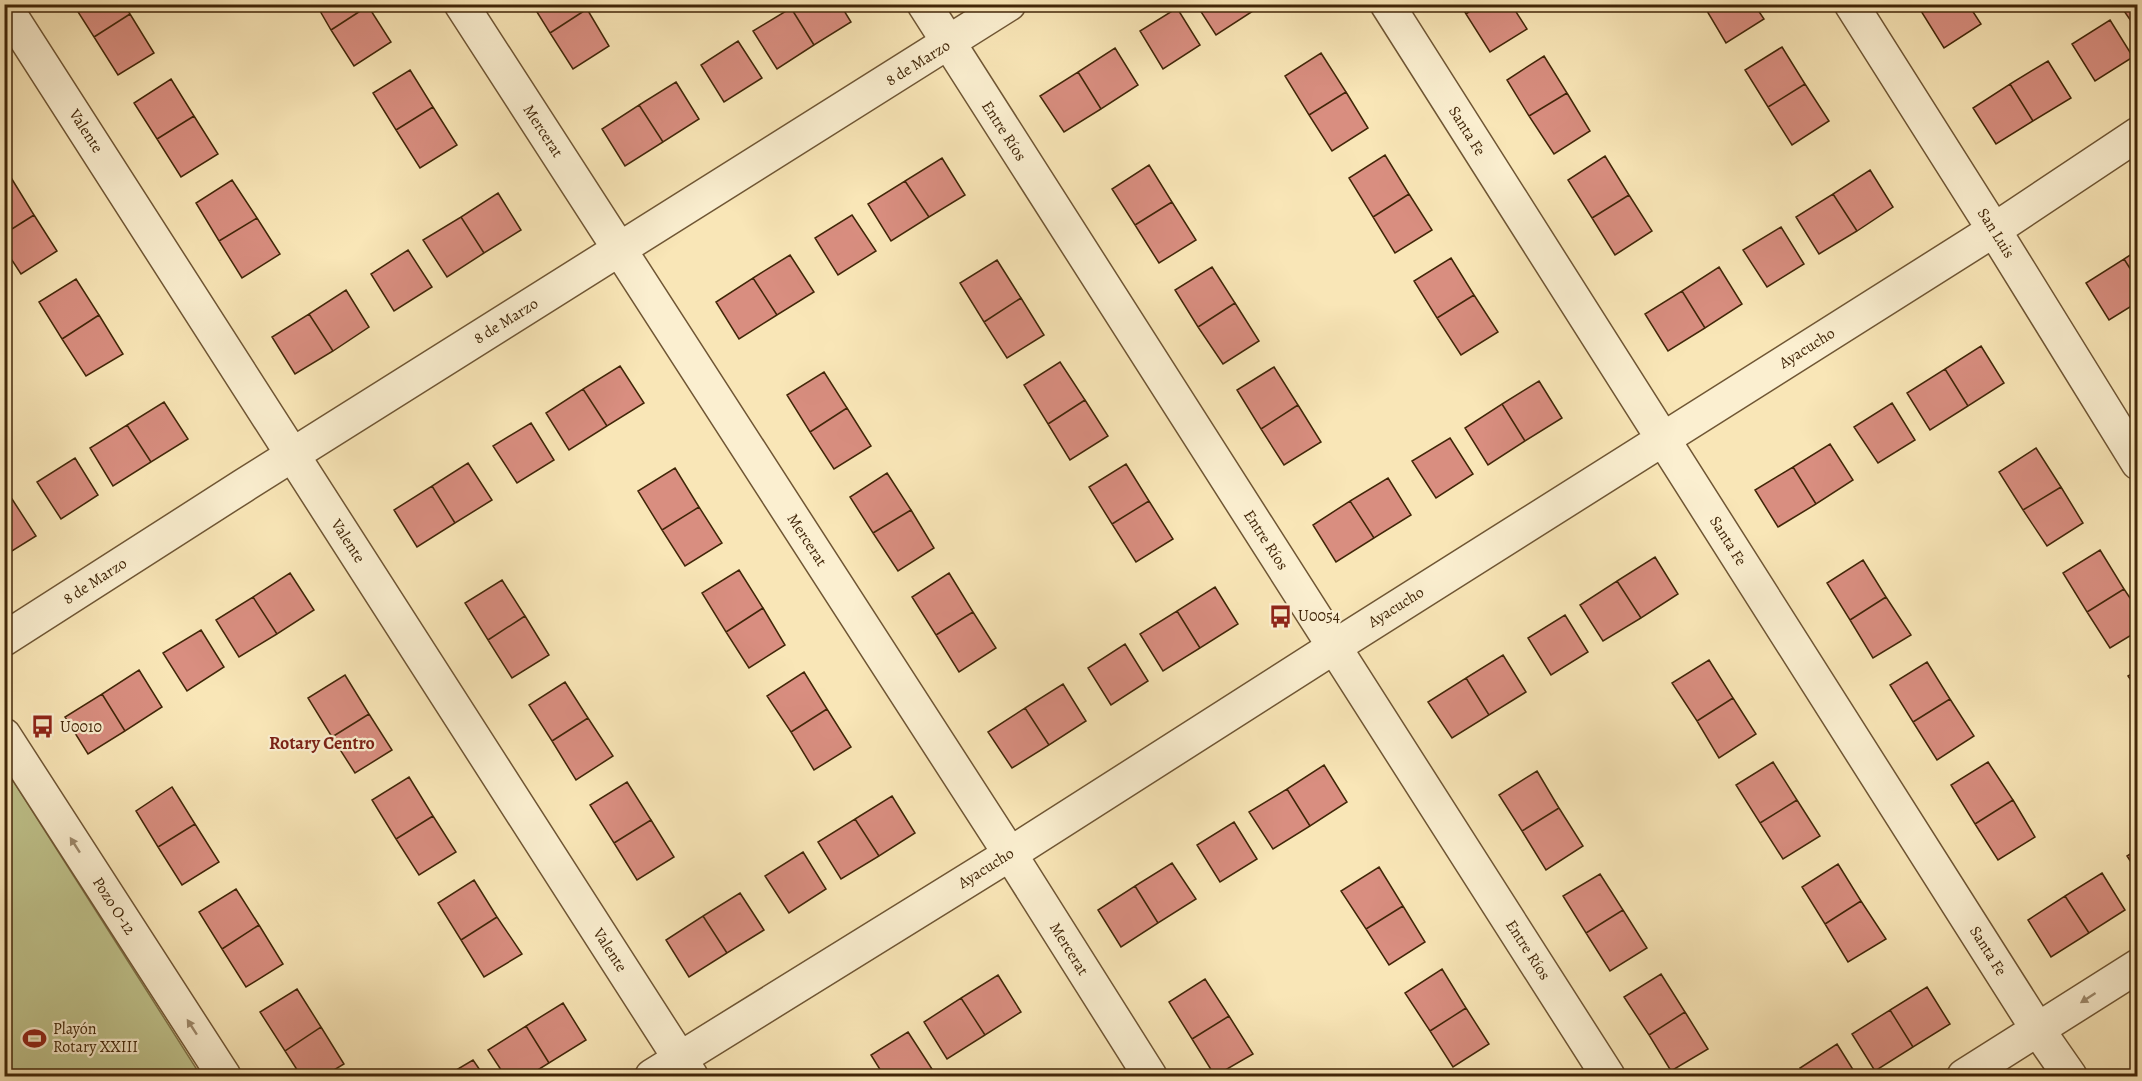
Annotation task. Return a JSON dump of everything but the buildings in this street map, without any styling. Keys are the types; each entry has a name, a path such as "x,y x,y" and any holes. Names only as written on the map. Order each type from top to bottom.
{"street":[{"name":"Mercerat","path":"461,4 1010,854 1150,1077"},
{"name":"Entre Ríos","path":"924,4 1608,1077"},
{"name":"8 de Marzo","path":"4,639 1009,4"},
{"name":"Santa Fe","path":"1387,4 2070,1077"},
{"name":"San Luis","path":"1851,4 2138,463"},
{"name":"Valente","path":"4,5 685,1068"},
{"name":"Ayacucho","path":"652,1077 685,1068 1010,854 1994,230 2138,134"},
{"name":"Pozo O-12","path":"4,735 224,1077"},
{"path":"1964,1077 2138,966"}],"green space":[{"path":"5,768 201,1076 5,1076"}],"place":[{"name":"U0054","path":"1280,616"},
{"name":"U0010","path":"42,727"},
{"name":"Playón Rotary XXIII","path":"35,1038"}],"district":[{"name":"Rotary Centro","path":"322,743"}]}
